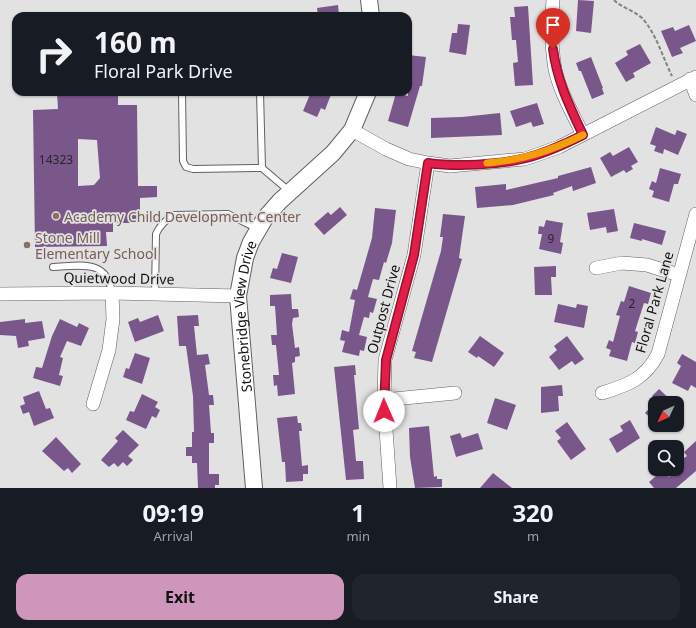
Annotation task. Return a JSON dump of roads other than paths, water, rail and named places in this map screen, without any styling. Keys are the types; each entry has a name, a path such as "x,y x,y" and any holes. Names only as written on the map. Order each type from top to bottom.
{"street":[{"path":"369,0 370,12"},
{"path":"553,0 552,22 556,69 562,88 583,135"},
{"path":"352,130 386,150 409,159 450,166 525,158 559,147 693,78 696,95"},
{"name":"Stonebridge View Drive","path":"254,488 238,296 245,258 251,242 265,218 290,192 333,153 352,130 366,96"},
{"name":"Outpost Drive","path":"390,488 384,400 386,360 414,255 428,163"},
{"name":"Floral Park Lane","path":"602,393 623,387 643,375 652,365 658,354 696,214"},
{"path":"596,268 622,263 647,265 679,275"},
{"path":"93,404 109,350 113,319 112,293"},
{"name":"Quietwood Drive","path":"0,294 112,293 238,296"},
{"path":"384,400 455,393"}],"lane":[{"path":"182,96 183,161 186,167 193,169 262,168 290,192"},
{"path":"260,96 262,168"},
{"path":"155,294 156,234 159,226 167,219 174,215 228,214 258,230"},
{"path":"52,267 92,265 100,269 107,277 112,293"}],"place":[{"name":"Academy Child Development Center","path":"56,216"},
{"name":"Stone Mill Elementary School","path":"27,245"}]}
